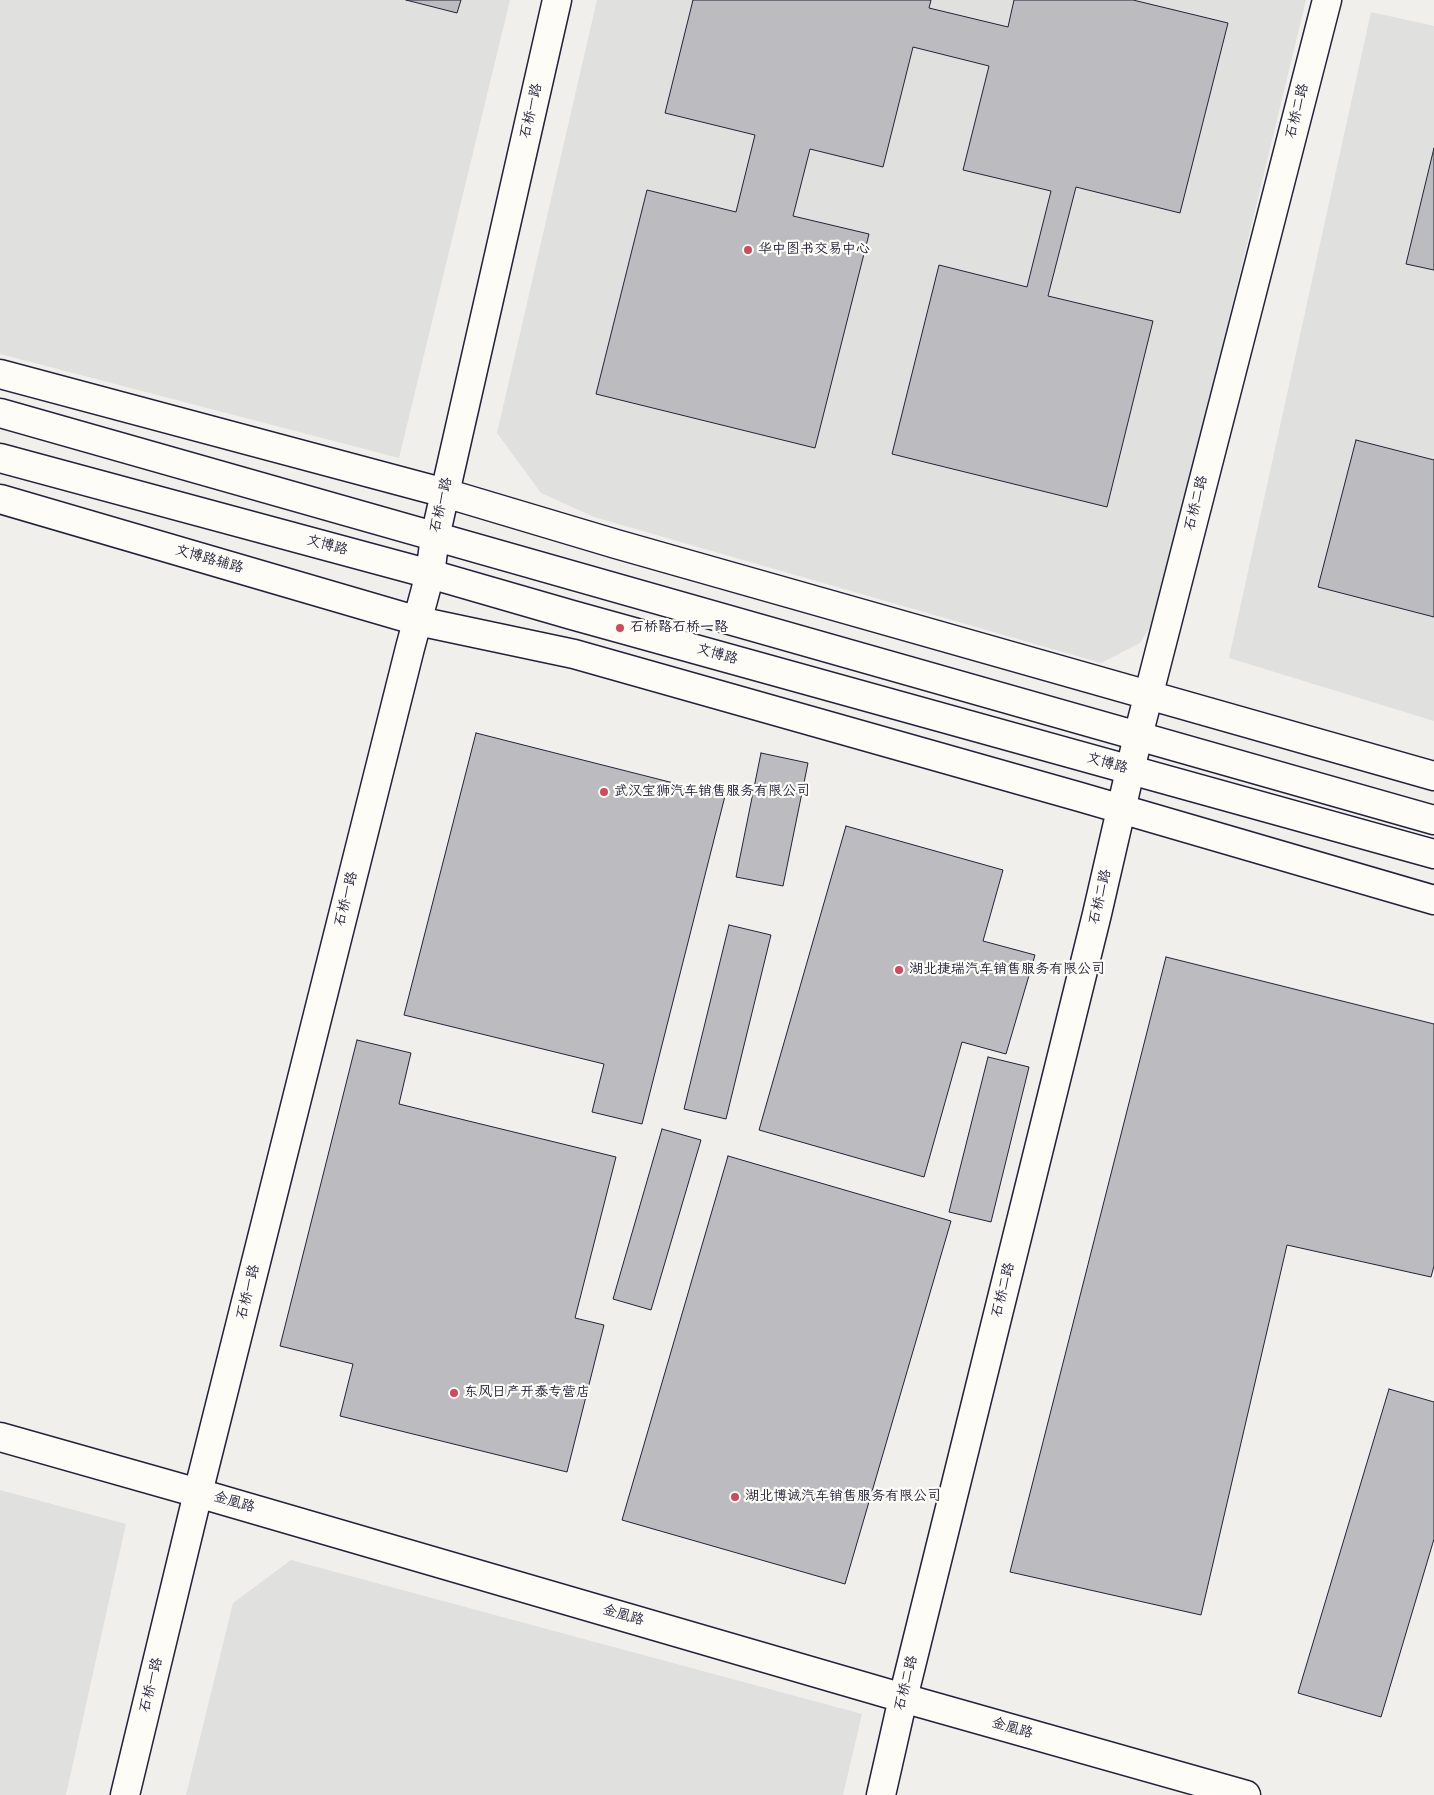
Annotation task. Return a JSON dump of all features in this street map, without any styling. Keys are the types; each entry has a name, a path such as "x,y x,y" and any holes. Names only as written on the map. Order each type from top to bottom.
{"street":[{"name":"石桥一路","path":"125,1795 198,1493 430,574 435,537 557,0"},
{"name":"石桥二路","path":"880,1795 1097,914 1138,736 1327,0"},
{"path":"0,374 445,493 625,547 1434,776"},
{"path":"0,413 1434,820"},
{"name":"文博路","path":"0,458 430,574 1434,854"},
{"name":"文博路辅路","path":"0,499 418,621 574,654 1434,900"},
{"name":"金凰路","path":"0,1437 1246,1795"}],"shaded area":[{"path":"0,0 510,0 399,458 0,354"},
{"path":"597,0 1306,0 1157,616 1140,643 1101,663 594,517 541,493 497,433"},
{"path":"1371,12 1434,26 1434,721 1229,658"},
{"path":"0,1490 126,1524 66,1795 0,1795"},
{"path":"291,1560 862,1714 843,1795 186,1795 233,1603"}],"building":[{"path":"406,0 461,0 457,13"},
{"name":"华中图书交易中心","path":"693,0 931,0 929,8 1008,27 1014,0 1133,0 1228,23 1180,213 1076,187 1048,296 1153,321 1107,507 892,454 939,265 1027,287 1051,191 963,170 989,66 913,47 883,167 810,149 793,216 869,234 815,448 596,394 647,190 736,212 755,135 665,113"},
{"path":"1434,148 1434,270 1406,264"},
{"path":"1356,440 1434,460 1434,617 1318,587"},
{"path":"476,733 725,796 642,1124 592,1112 604,1064 404,1015"},
{"path":"761,753 808,763 783,886 736,877"},
{"path":"846,826 1003,870 983,941 1035,955 1006,1054 962,1042 924,1177 759,1130"},
{"path":"729,925 771,935 726,1119 684,1109"},
{"path":"1166,957 1434,1024 1434,1266 1431,1277 1287,1245 1201,1615 1010,1572"},
{"path":"357,1040 411,1053 399,1104 616,1157 575,1318 604,1325 567,1472 340,1416 353,1364 280,1346"},
{"path":"988,1057 1029,1067 991,1222 949,1212"},
{"path":"662,1129 701,1140 651,1310 613,1299"},
{"path":"728,1156 951,1221 845,1584 622,1520"},
{"path":"1389,1389 1434,1402 1434,1539 1381,1717 1298,1693"}],"place":[{"name":"华中图书交易中心","path":"748,250"},
{"name":"石桥路石桥一路","path":"620,628"},
{"name":"武汉宝狮汽车销售服务有限公司","path":"604,792"},
{"name":"湖北捷瑞汽车销售服务有限公司","path":"899,970"},
{"name":"东风日产开泰专营店","path":"454,1393"},
{"name":"湖北博诚汽车销售服务有限公司","path":"735,1497"}]}
